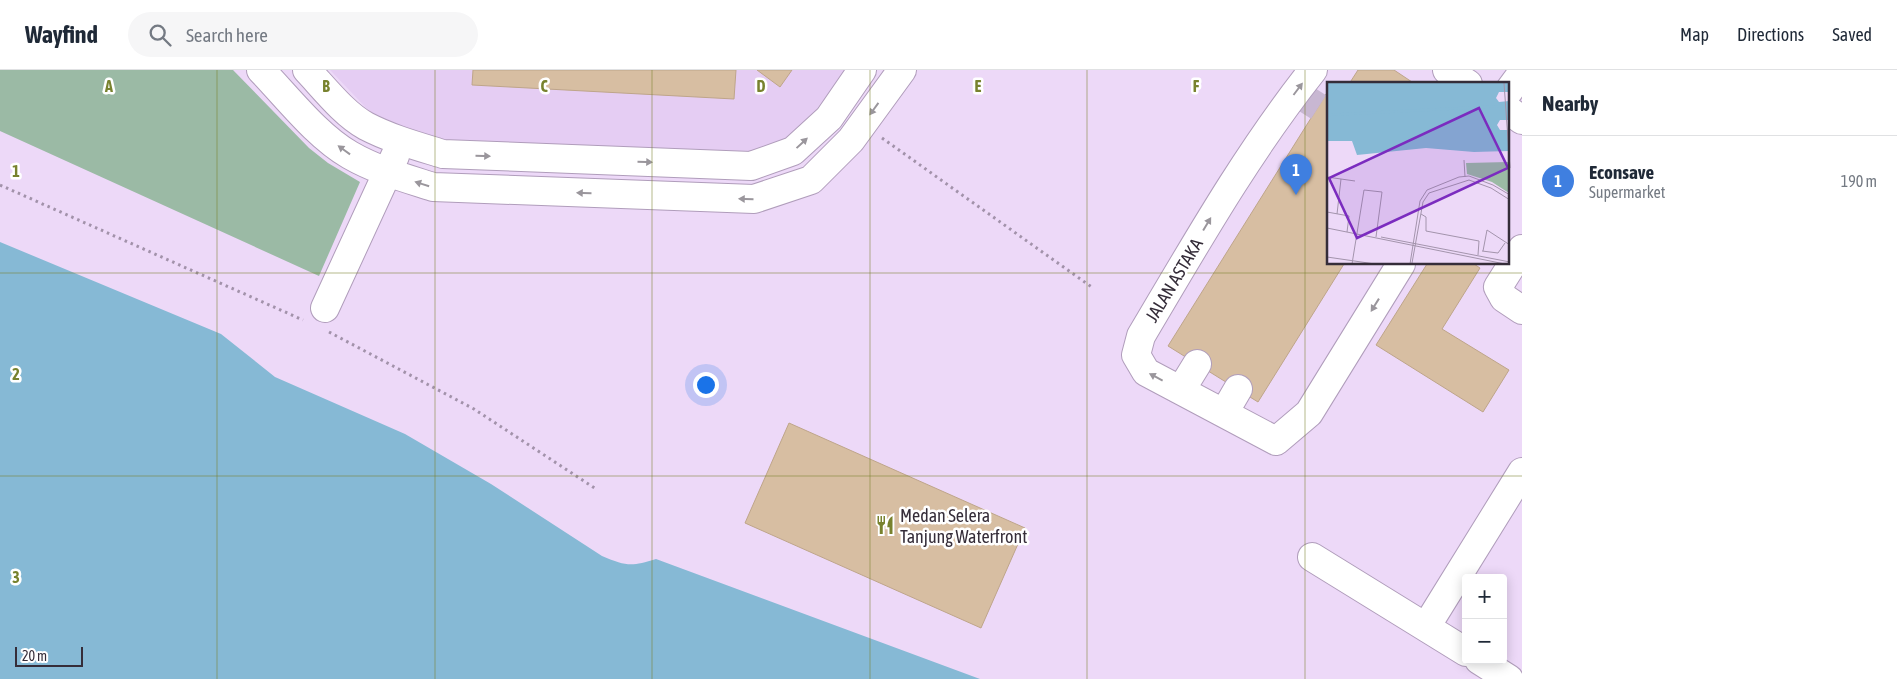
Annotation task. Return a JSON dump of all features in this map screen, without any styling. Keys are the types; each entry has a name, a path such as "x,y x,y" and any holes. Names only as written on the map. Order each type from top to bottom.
{"street":[{"path":"261,70 324,135 350,155 387,172 433,187 754,199 811,180 851,140 902,70"},
{"path":"307,70 338,104 365,125 401,141 443,154 751,166 793,151 829,118 862,70"},
{"name":"JALAN ASTAKA","path":"1313,70 1295,92 1227,191 1141,336 1136,355 1146,372 1276,441 1309,413 1400,265"},
{"path":"1447,70 1465,82"},
{"path":"1455,70 1470,82"},
{"path":"1510,89 1522,73"},
{"path":"1510,111 1522,120"},
{"path":"319,320 401,141"},
{"path":"1522,249 1498,287 1504,298 1522,310"},
{"path":"1181,390 1197,364"},
{"path":"1224,413 1238,389"},
{"path":"1426,627 1522,472"},
{"path":"1312,557 1462,650"},
{"path":"1486,664 1510,679"}],"path":[{"path":"863,124 1093,288"},
{"path":"0,185 319,320 344,338 474,409 596,488"}],"shaded area":[{"path":"330,70 846,70 818,110 785,140 749,152 446,141 407,130 371,113"}],"green space":[{"path":"0,70 233,70 309,148 328,163 360,182 319,276 0,131"}],"water":[{"path":"0,242 221,334 275,377 405,434 491,484 602,556 629,564 656,559 980,679 0,679"}],"building":[{"path":"473,70 736,70 734,99 472,85"},
{"path":"757,70 792,70 780,87"},
{"path":"1358,70 1394,70 1412,82 1350,82"},
{"path":"1327,93 1327,265 1343,265 1258,402 1168,346"},
{"path":"1426,265 1476,265 1480,268 1442,329 1509,370 1483,412 1376,345"},
{"name":"Medan Selera Tanjung Waterfront","path":"789,423 1025,528 981,628 745,523"}],"tunnel":[{"path":"1295,92 1327,112"}],"place":[{"name":"Econsave","path":"1296,195"},
{"name":"Medan Selera Tanjung Waterfront","path":"885,525"}]}
